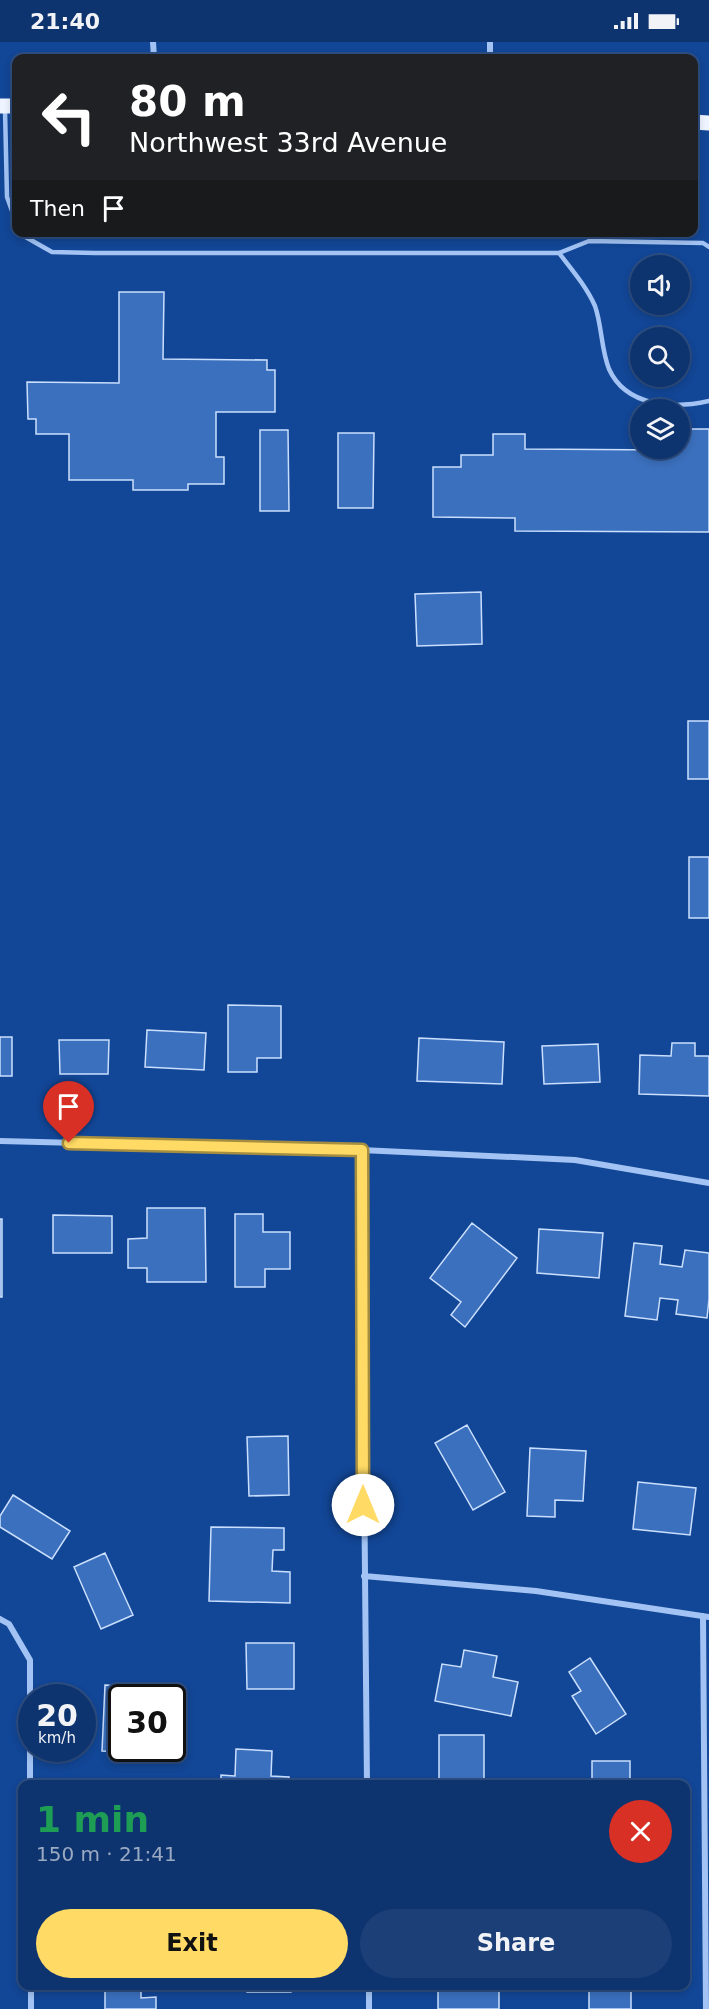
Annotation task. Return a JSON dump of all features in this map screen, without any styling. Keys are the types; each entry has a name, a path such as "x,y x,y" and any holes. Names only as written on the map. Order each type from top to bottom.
{"street":[{"path":"0,1141 362,1150 575,1160 709,1183"},
{"path":"362,1150 366,1780"},
{"path":"364,1576 536,1591 706,1617 706,2009"},
{"path":"0,1619 9,1624 30,1660 30,1780"},
{"path":"31,1990 31,2009"},
{"path":"369,1990 369,2009"}],"lane":[{"path":"7,106 7,197 12,211"},
{"path":"26,237 52,252 559,253 589,241 703,243 709,247"},
{"path":"559,253 579,278 595,307 610,369 625,392 650,403 689,405 709,401"}],"building":[{"path":"119,292 164,292 163,359 267,360 267,370 275,370 275,412 216,412 216,457 224,457 224,484 188,484 188,490 133,490 133,480 69,480 69,434 36,434 36,419 28,419 27,382 119,383"},
{"path":"690,429 709,429 709,532 515,531 515,518 433,517 433,467 461,467 461,455 493,455 493,434 525,434 525,449 630,450 630,459 690,459"},
{"path":"260,430 288,430 289,511 260,511"},
{"path":"338,433 374,433 373,508 338,508"},
{"path":"481,592 482,644 417,646 415,594"},
{"path":"688,721 709,721 709,779 688,779"},
{"path":"689,857 709,857 709,918 689,918"},
{"path":"228,1005 281,1006 281,1058 257,1058 257,1072 228,1072"},
{"path":"147,1030 206,1033 204,1070 145,1067"},
{"path":"0,1037 12,1037 12,1076 0,1076"},
{"path":"419,1038 504,1042 502,1084 417,1081"},
{"path":"59,1040 109,1040 108,1074 60,1074"},
{"path":"672,1043 695,1043 695,1056 709,1056 709,1096 639,1094 640,1055 671,1056"},
{"path":"598,1044 600,1082 544,1084 542,1046"},
{"path":"147,1208 205,1208 206,1282 147,1282 147,1268 128,1268 128,1239 147,1238"},
{"path":"235,1214 263,1214 263,1232 290,1232 290,1269 265,1269 265,1287 235,1287"},
{"path":"53,1215 112,1216 112,1253 53,1253"},
{"path":"0,1219 2,1219 2,1297 0,1297"},
{"path":"472,1223 517,1258 465,1327 451,1315 461,1302 430,1278"},
{"path":"539,1229 603,1233 599,1278 537,1273"},
{"path":"634,1243 662,1246 660,1264 682,1267 685,1250 709,1253 707,1318 676,1314 678,1300 660,1298 657,1320 625,1316"},
{"path":"467,1425 505,1492 473,1510 435,1443"},
{"path":"288,1436 289,1495 249,1496 247,1437"},
{"path":"530,1448 586,1451 583,1501 555,1500 555,1517 527,1516"},
{"path":"638,1482 696,1488 690,1535 633,1529"},
{"path":"13,1495 70,1531 52,1559 0,1527 0,1516"},
{"path":"211,1527 284,1528 284,1550 273,1550 272,1571 290,1572 290,1603 209,1601"},
{"path":"105,1553 133,1615 101,1629 74,1567"},
{"path":"246,1643 294,1643 294,1689 247,1689"},
{"path":"464,1650 497,1656 493,1677 518,1682 511,1716 435,1701 442,1664 461,1667"},
{"path":"590,1658 626,1714 596,1734 572,1696 581,1691 569,1672"},
{"path":"105,1685 108,1685 108,1751 102,1751"},
{"path":"439,1735 484,1735 484,1780 439,1780"},
{"path":"236,1749 272,1751 271,1776 289,1777 289,1780 221,1780 221,1775 235,1776"},
{"path":"592,1761 630,1761 630,1780 592,1780"},
{"path":"105,1990 141,1990 141,1998 156,1997 156,2009 105,2009"},
{"path":"247,1990 291,1990 291,1992 247,1992"},
{"path":"438,1990 499,1990 499,2009 438,2009"},
{"path":"589,1990 631,1990 631,2009 589,2009"}],"route":[{"path":"69,1143 362,1150 363,1505"}]}
